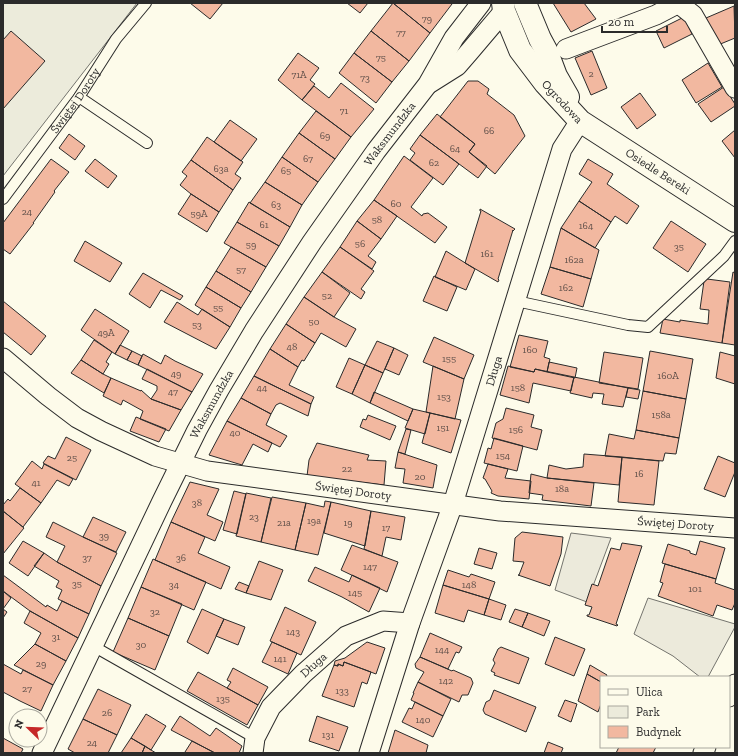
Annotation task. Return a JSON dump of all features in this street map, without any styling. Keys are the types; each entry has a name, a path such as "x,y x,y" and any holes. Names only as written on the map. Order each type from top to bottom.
{"street":[{"name":"Waksmundzka","path":"42,753 180,463 219,390 254,331 312,242 376,151 428,84 454,38 481,3"},
{"name":"Ogrodowa","path":"525,3 556,76 580,121"},
{"path":"566,49 656,15 678,3 693,15 735,88"},
{"name":"Waksmundzka","path":"428,84 457,66 506,6"},
{"name":"Ogrodowa","path":"506,6 520,50 545,83 580,121"},
{"name":"Osiedle Bereki","path":"580,121 735,221"},
{"name":"Długa","path":"370,753 410,623 452,504 562,149 580,121"},
{"name":"Świętej Doroty","path":"3,358 77,418 100,431 155,456 207,471 500,511 735,528"},
{"name":"Długa","path":"254,745 272,707 303,674 346,636 383,622 410,623"},
{"path":"730,695 735,684"}],"lane":[{"name":"Świętej Doroty","path":"3,198 79,97 116,39 146,3"},
{"path":"79,97 147,143"},
{"path":"516,301 628,325 648,327 724,256 735,241"},
{"path":"93,646 254,745"}],"green space":[{"path":"3,3 137,3 3,176"}],"shaded area":[{"path":"571,533 611,538 587,602 555,590"},
{"path":"648,598 735,624 735,627 709,676 699,676 673,656 634,634"}],"building":[{"path":"190,3 223,3 210,19"},
{"path":"347,3 368,3 360,13"},
{"path":"393,3 450,3 452,4 430,33"},
{"path":"393,3 430,33 409,61 371,31"},
{"path":"553,3 584,3 596,19 571,32"},
{"path":"734,6 735,38 718,45 706,18"},
{"path":"684,17 692,34 664,48 656,31"},
{"path":"11,31 45,61 3,109 3,40"},
{"path":"371,31 409,61 392,82 354,53"},
{"path":"592,51 607,88 591,95 575,58"},
{"path":"298,53 319,68 310,80 315,84 302,100 278,80"},
{"path":"354,53 392,82 376,103 339,73"},
{"path":"708,63 722,87 696,103 682,80"},
{"path":"468,81 478,81 489,89 487,94 514,115 525,136 495,174 469,152 475,144 440,117"},
{"path":"341,83 374,109 351,137 302,100 314,86 329,98"},
{"path":"724,87 735,106 711,122 698,104"},
{"path":"640,93 656,115 637,129 621,107"},
{"path":"316,111 351,137 335,159 299,133"},
{"path":"437,114 475,144 469,152 487,166 478,178 420,135"},
{"path":"230,120 257,139 241,161 214,142"},
{"path":"735,130 735,158 722,141"},
{"path":"299,133 335,159 318,182 282,157"},
{"path":"69,134 85,146 75,160 59,148"},
{"path":"420,135 459,164 443,185 410,160 415,153 410,149"},
{"path":"207,137 243,162 235,174 241,178 233,190 191,160"},
{"path":"404,156 433,178 411,207 422,216 423,214 428,213 447,227 435,243 374,200"},
{"path":"282,157 318,182 302,205 265,182"},
{"path":"51,159 69,172 54,191 55,192 34,223 10,254 3,249 3,223"},
{"path":"95,159 117,176 108,188 85,171"},
{"path":"588,159 613,174 607,184 639,206 627,224 615,216 611,222 579,201 592,182 579,174"},
{"path":"191,160 233,190 219,212 180,185 187,176 182,172"},
{"path":"265,182 302,205 290,227 250,203"},
{"path":"191,194 219,212 207,232 178,214"},
{"path":"374,200 397,216 381,239 357,221"},
{"path":"579,201 611,222 595,248 561,228"},
{"path":"249,202 290,227 279,246 237,222"},
{"path":"480,209 515,229 513,230 498,282 465,263 481,211"},
{"path":"357,221 381,239 368,256 376,262 372,269 340,247"},
{"path":"671,221 706,244 688,272 653,248"},
{"path":"237,222 279,246 266,267 224,243"},
{"path":"561,228 599,250 591,279 550,267"},
{"path":"85,241 122,263 110,282 74,261"},
{"path":"231,247 266,267 251,292 216,271"},
{"path":"340,247 374,271 361,289 365,292 361,299 322,272"},
{"path":"446,251 475,269 466,290 435,277"},
{"path":"550,267 591,279 583,307 541,294"},
{"path":"216,271 251,292 241,308 206,287"},
{"path":"322,272 350,293 334,317 304,297"},
{"path":"733,272 735,273 735,345 722,343"},
{"path":"143,273 183,296 180,300 161,290 150,308 129,294"},
{"path":"434,276 457,287 447,311 423,301"},
{"path":"707,279 730,282 722,343 660,333 663,319 708,324 709,310 700,309 704,281"},
{"path":"206,287 241,308 230,327 195,305"},
{"path":"304,297 334,317 356,329 346,347 321,333 315,343 286,324"},
{"path":"3,301 46,336 31,355 3,332"},
{"path":"177,302 198,315 202,309 230,327 216,349 164,322"},
{"path":"95,309 129,331 115,354 81,330"},
{"path":"286,324 315,343 304,361 302,360 298,367 270,349"},
{"path":"519,335 548,341 544,357 550,359 547,372 535,369 534,372 510,367"},
{"path":"434,337 474,355 464,379 423,362"},
{"path":"94,340 112,352 106,362 109,364 103,374 81,360"},
{"path":"377,341 394,348 383,373 365,365"},
{"path":"120,345 132,351 127,360 115,354"},
{"path":"394,348 408,355 399,375 385,369"},
{"path":"270,349 298,367 289,385 314,397 311,404 254,376"},
{"path":"132,351 142,356 138,365 127,360"},
{"path":"650,351 693,359 686,399 643,391"},
{"path":"604,352 643,358 638,389 599,383"},
{"path":"720,352 735,356 735,384 716,378"},
{"path":"143,354 161,364 165,355 203,374 192,392 138,365"},
{"path":"349,358 365,365 352,394 336,387"},
{"path":"81,360 111,378 104,393 71,373"},
{"path":"549,362 577,368 575,378 547,372"},
{"path":"365,365 383,373 370,403 352,394"},
{"path":"433,366 464,379 455,419 426,412"},
{"path":"508,366 534,372 535,369 574,377 571,391 533,383 529,403 500,395"},
{"path":"147,369 192,392 181,410 151,399 157,390 157,386 142,379"},
{"path":"254,376 311,404 308,416 280,403 276,405 271,414 241,398"},
{"path":"574,377 628,388 623,407 602,404 604,394 593,393 592,398 570,393"},
{"path":"111,378 141,390 151,399 181,410 169,431 140,419 143,411 123,400 121,405 103,396"},
{"path":"628,388 640,390 638,399 626,397"},
{"path":"643,391 686,399 679,438 636,430"},
{"path":"374,392 413,409 408,421 370,403"},
{"path":"241,398 271,414 266,425 287,436 280,447 227,421"},
{"path":"506,408 534,415 531,427 542,430 537,450 492,438 496,423 503,419"},
{"path":"413,409 430,413 425,434 405,428"},
{"path":"430,413 461,420 451,453 422,443"},
{"path":"368,415 396,426 390,440 360,427 363,419 366,420"},
{"path":"136,417 166,429 159,442 130,431"},
{"path":"227,421 272,443 268,452 253,444 242,465 209,455"},
{"path":"406,429 411,430 405,454 398,452"},
{"path":"636,430 679,438 676,454 665,453 663,461 605,456 609,434 634,439"},
{"path":"66,437 91,450 76,480 43,463 48,456 55,459"},
{"path":"494,438 523,446 517,471 484,463 488,448 491,449"},
{"path":"317,443 369,455 367,460 386,461 384,485 307,476 309,460"},
{"path":"398,452 437,465 433,488 403,483 405,469 395,468"},
{"path":"584,454 622,457 619,485 547,478 549,465 566,469 583,467"},
{"path":"718,456 735,463 735,472 725,497 704,489"},
{"path":"622,457 659,461 654,505 618,502"},
{"path":"32,461 42,469 44,464 73,479 69,486 57,480 41,503 15,484"},
{"path":"488,464 508,469 505,478 531,481 529,499 498,496 491,493 492,491 483,478"},
{"path":"531,474 547,478 594,483 591,506 542,500 543,495 529,493"},
{"path":"190,482 219,489 207,515 223,522 215,541 171,522"},
{"path":"20,488 41,503 23,527 3,511 3,505 8,499 10,501"},
{"path":"234,491 246,494 237,534 223,530"},
{"path":"246,493 271,498 261,542 236,536"},
{"path":"272,497 306,503 295,550 261,542"},
{"path":"325,501 331,502 318,555 295,550 306,503 324,507"},
{"path":"331,502 371,511 365,546 324,533"},
{"path":"3,511 24,528 3,554"},
{"path":"371,511 405,517 401,540 386,537 382,556 364,549"},
{"path":"93,517 126,532 116,552 83,537"},
{"path":"53,522 117,553 101,586 57,562 65,546 46,537"},
{"path":"171,522 205,537 198,553 230,567 221,589 155,560"},
{"path":"522,532 563,537 561,554 550,586 518,575 524,562 513,561 515,538"},
{"path":"23,541 44,553 28,576 9,563"},
{"path":"700,541 725,548 716,579 662,563 668,544 690,551 690,553 696,555"},
{"path":"622,543 642,546 616,624 618,625 617,626 587,616 589,615 592,607 585,605 592,584 598,586 611,548 620,550"},
{"path":"352,545 398,562 387,592 341,570"},
{"path":"479,548 497,553 492,569 474,564"},
{"path":"44,553 57,562 101,586 89,614 58,599 62,590 56,587 59,581 34,566"},
{"path":"153,559 206,582 194,610 141,587"},
{"path":"259,561 283,570 271,600 246,593"},
{"path":"665,564 716,579 715,583 735,590 735,603 732,610 717,605 713,616 658,596 663,583 660,582"},
{"path":"315,567 349,582 352,575 380,588 369,612 308,581"},
{"path":"448,570 469,577 471,574 495,582 489,599 443,585"},
{"path":"3,575 46,607 47,605 57,611 62,601 89,614 78,638 30,611 3,591"},
{"path":"239,582 249,586 246,593 235,589"},
{"path":"443,585 489,599 484,615 468,610 464,622 435,613"},
{"path":"141,587 182,604 169,636 128,618"},
{"path":"3,591 11,598 3,609"},
{"path":"489,599 506,605 501,620 484,615"},
{"path":"285,607 316,622 301,655 270,641"},
{"path":"3,609 7,612 3,618"},
{"path":"202,609 224,619 208,654 187,642"},
{"path":"515,609 528,613 522,627 509,622"},
{"path":"30,611 78,638 66,661 35,644 41,633 24,623"},
{"path":"528,613 550,621 544,636 522,627"},
{"path":"128,618 169,636 155,670 113,652"},
{"path":"224,619 245,627 238,645 216,636"},
{"path":"430,633 462,647 459,653 456,652 448,669 420,657"},
{"path":"555,637 585,649 574,676 545,664"},
{"path":"272,642 297,653 288,674 262,662"},
{"path":"367,642 385,648 376,674 344,662 343,666 338,664 338,666 334,665 335,661 345,658"},
{"path":"35,644 66,661 53,685 14,665"},
{"path":"501,647 529,658 519,684 494,675 495,673 491,671 495,663 493,660 498,649"},
{"path":"420,657 471,678 473,683 468,695 462,695 459,702 418,682 424,672 416,668 415,664"},
{"path":"344,662 371,672 367,684 362,682 354,707 322,696 334,665 338,666 338,664 343,666"},
{"path":"3,664 21,674 23,670 53,685 42,708 35,708 3,692"},
{"path":"590,665 607,675 600,676 600,681 587,674"},
{"path":"233,668 268,687 258,705 227,688 231,682 227,680"},
{"path":"198,672 258,705 247,725 187,691"},
{"path":"587,674 600,681 600,707 598,712 578,701"},
{"path":"418,682 451,699 443,716 411,700"},
{"path":"98,689 131,705 117,735 83,719"},
{"path":"494,690 536,707 526,732 485,714 483,710 486,702 490,700"},
{"path":"565,700 577,704 571,722 558,716"},
{"path":"415,702 443,716 433,737 402,722 409,708 412,709"},
{"path":"146,714 166,726 151,750 131,738"},
{"path":"180,716 210,736 216,728 242,746 239,753 215,753 171,730"},
{"path":"317,716 348,727 339,751 309,741"},
{"path":"83,719 117,735 108,753 75,753 68,749"},
{"path":"395,730 428,745 426,753 388,753"},
{"path":"3,738 8,741 8,748 23,749 21,753 3,753"},
{"path":"131,738 145,746 142,753 121,753"},
{"path":"192,741 215,753 186,753 185,752"},
{"path":"548,742 563,748 561,753 544,753"},
{"path":"145,746 151,750 156,753 142,753"},
{"path":"618,748 656,748 653,753 616,753"}]}
